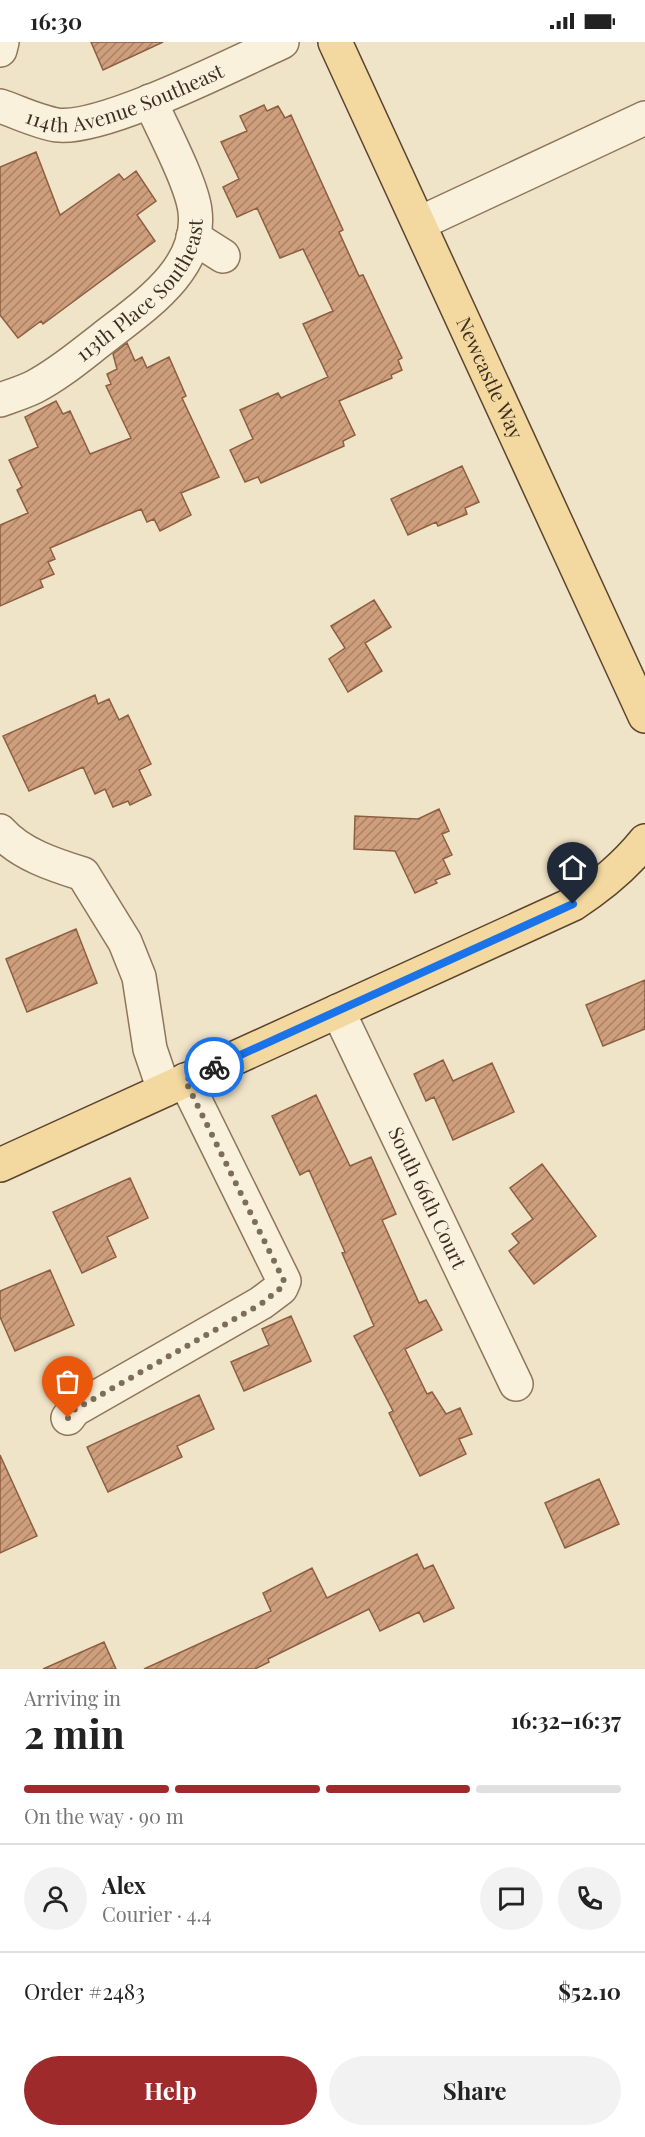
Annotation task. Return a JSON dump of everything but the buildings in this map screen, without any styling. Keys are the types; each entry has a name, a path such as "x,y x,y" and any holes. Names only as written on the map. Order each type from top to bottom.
{"main road":[{"name":"Newcastle Way","path":"335,42 645,716"},
{"path":"0,1165 573,904 602,885 626,864 645,841"}],"street":[{"path":"0,50 2,42"},
{"name":"114th Avenue Southeast","path":"0,106 58,125 87,122 150,101 282,42"},
{"name":"113th Place Southeast","path":"0,400 33,388 59,372 158,295 178,284 193,237 195,212 191,196 150,101"},
{"path":"420,223 645,118"},
{"path":"193,237 223,256"},
{"path":"0,831 9,842 54,865 83,874 125,942 139,977 150,1049 174,1085 284,1281 281,1288 261,1304 74,1410 68,1418"},
{"name":"South 66th Court","path":"338,1011 516,1384"}],"way so far":[{"path":"68,1418 74,1410 261,1304 281,1288 284,1281 185,1080 214,1067"}],"route":[{"path":"214,1067 573,904"}]}
